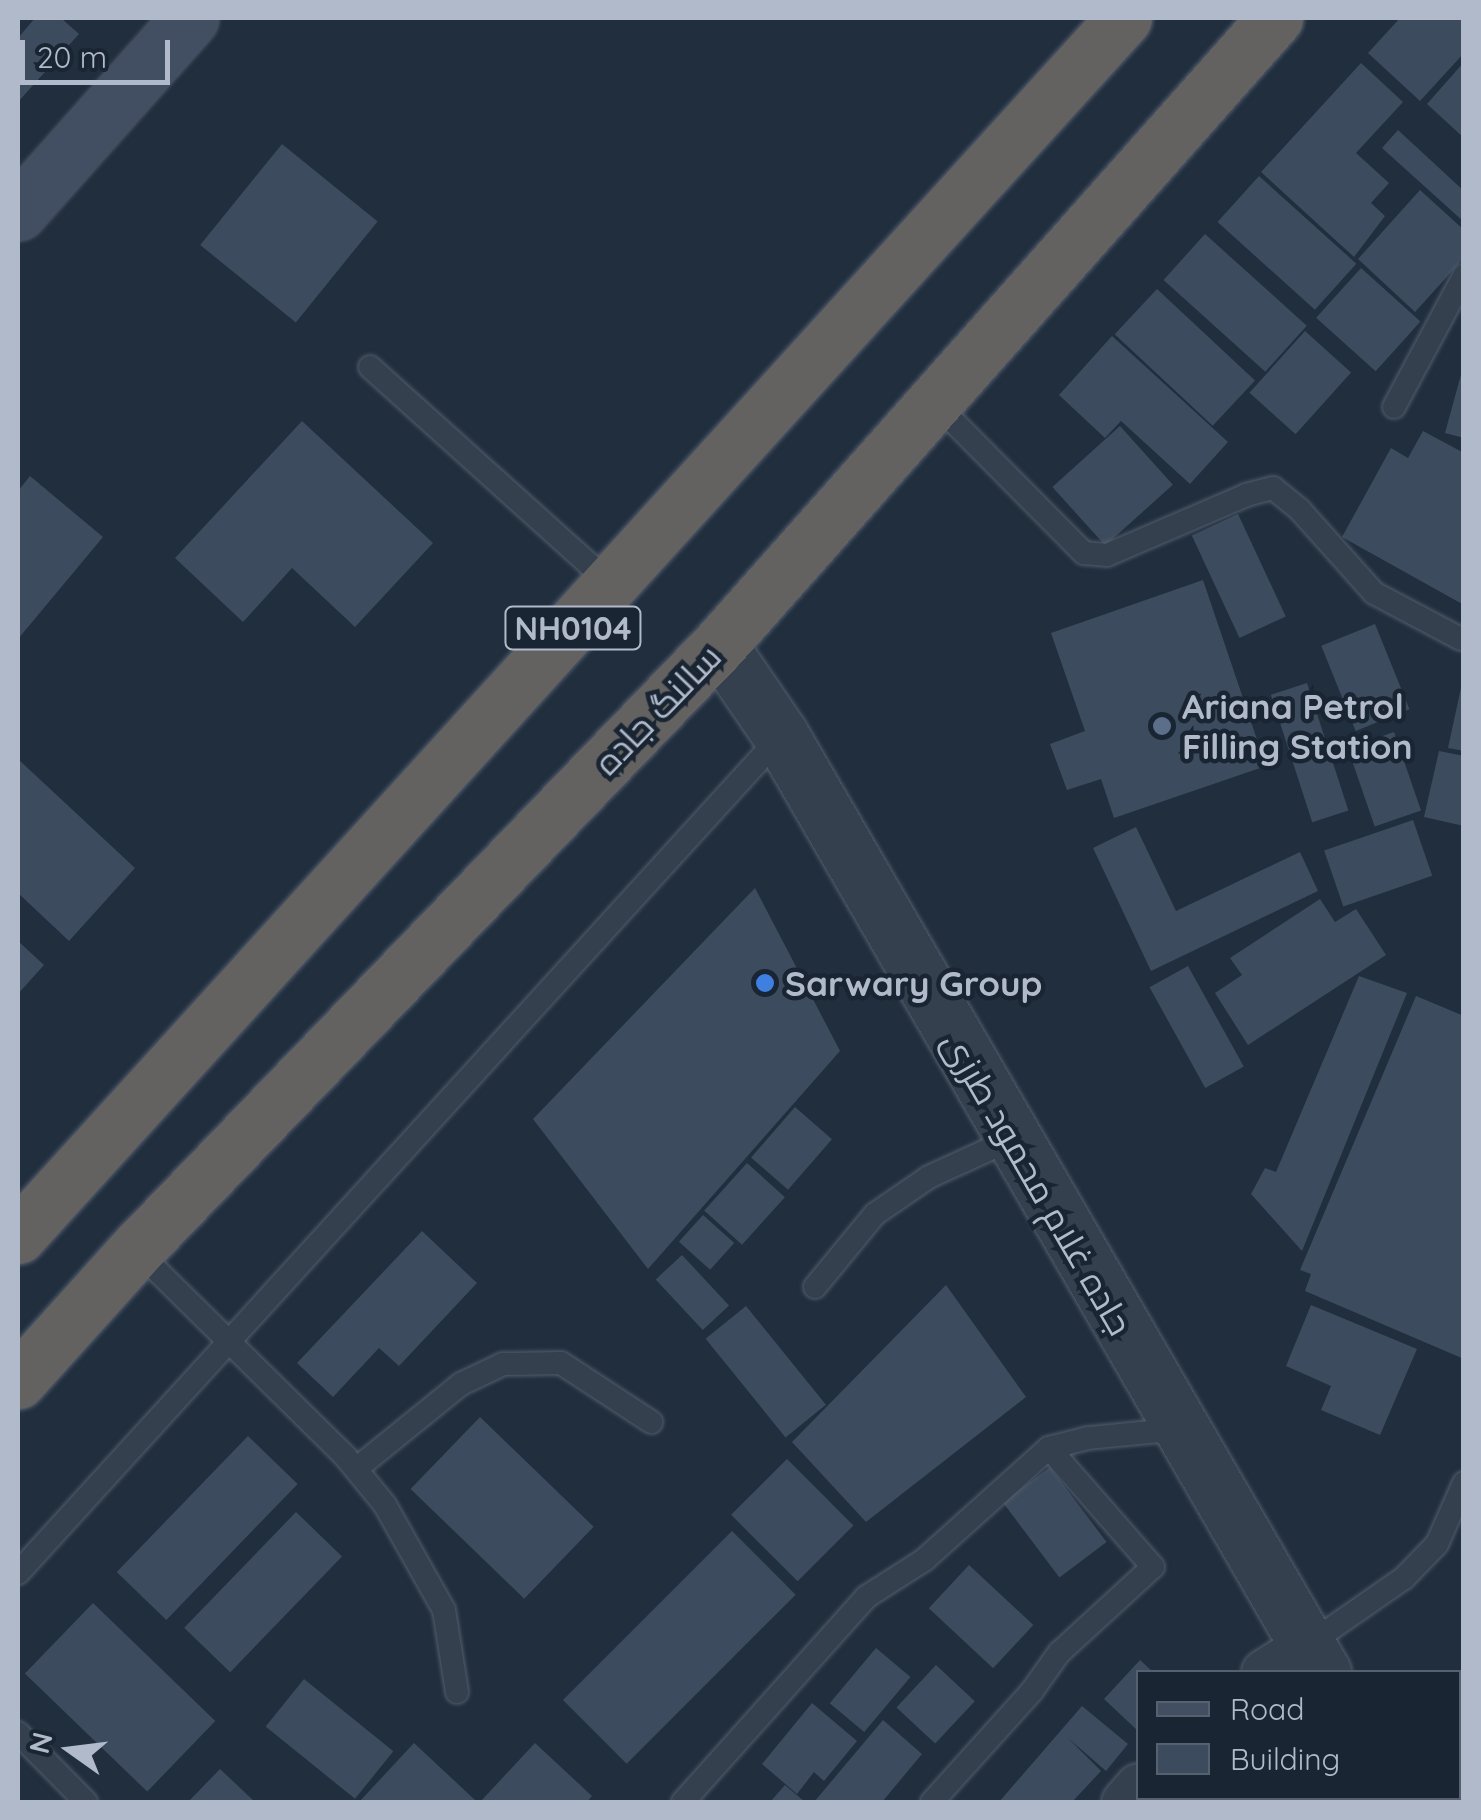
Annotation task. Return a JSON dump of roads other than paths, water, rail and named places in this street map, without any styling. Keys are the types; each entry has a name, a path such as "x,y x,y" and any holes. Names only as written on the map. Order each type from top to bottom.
{"highway":[{"name":"NH0104","path":"18,1236 1124,18"},
{"name":"سالنگ جاده","path":"18,1381 136,1250 719,644 1275,18"}],"main road":[{"path":"22,202 190,18"}],"street":[{"name":"جاده غلام‌ محمود طرزی","path":"719,644 781,736 1180,1429 1298,1663"}],"lane":[{"path":"1394,407 1464,276"},
{"path":"370,367 612,585"},
{"path":"934,402 1084,553 1107,555 1273,488 1299,510 1374,593 1461,639"},
{"path":"18,1573 781,736"},
{"path":"815,1287 875,1214 928,1177 1012,1139"},
{"path":"136,1250 356,1469 385,1505 444,1610 457,1692"},
{"path":"356,1469 460,1384 503,1364 561,1362 651,1422"},
{"path":"682,1802 866,1597 924,1560 1049,1448 1088,1438 1180,1429"},
{"path":"932,1802 1032,1691 1059,1653 1153,1568 1049,1448"},
{"path":"1298,1663 1404,1578 1437,1544 1464,1483"},
{"path":"18,1733 86,1802"}],"place":[{"name":"Ariana Petrol Filling Station","path":"1162,726"},
{"name":"Sarwary Group","path":"765,983"}]}
